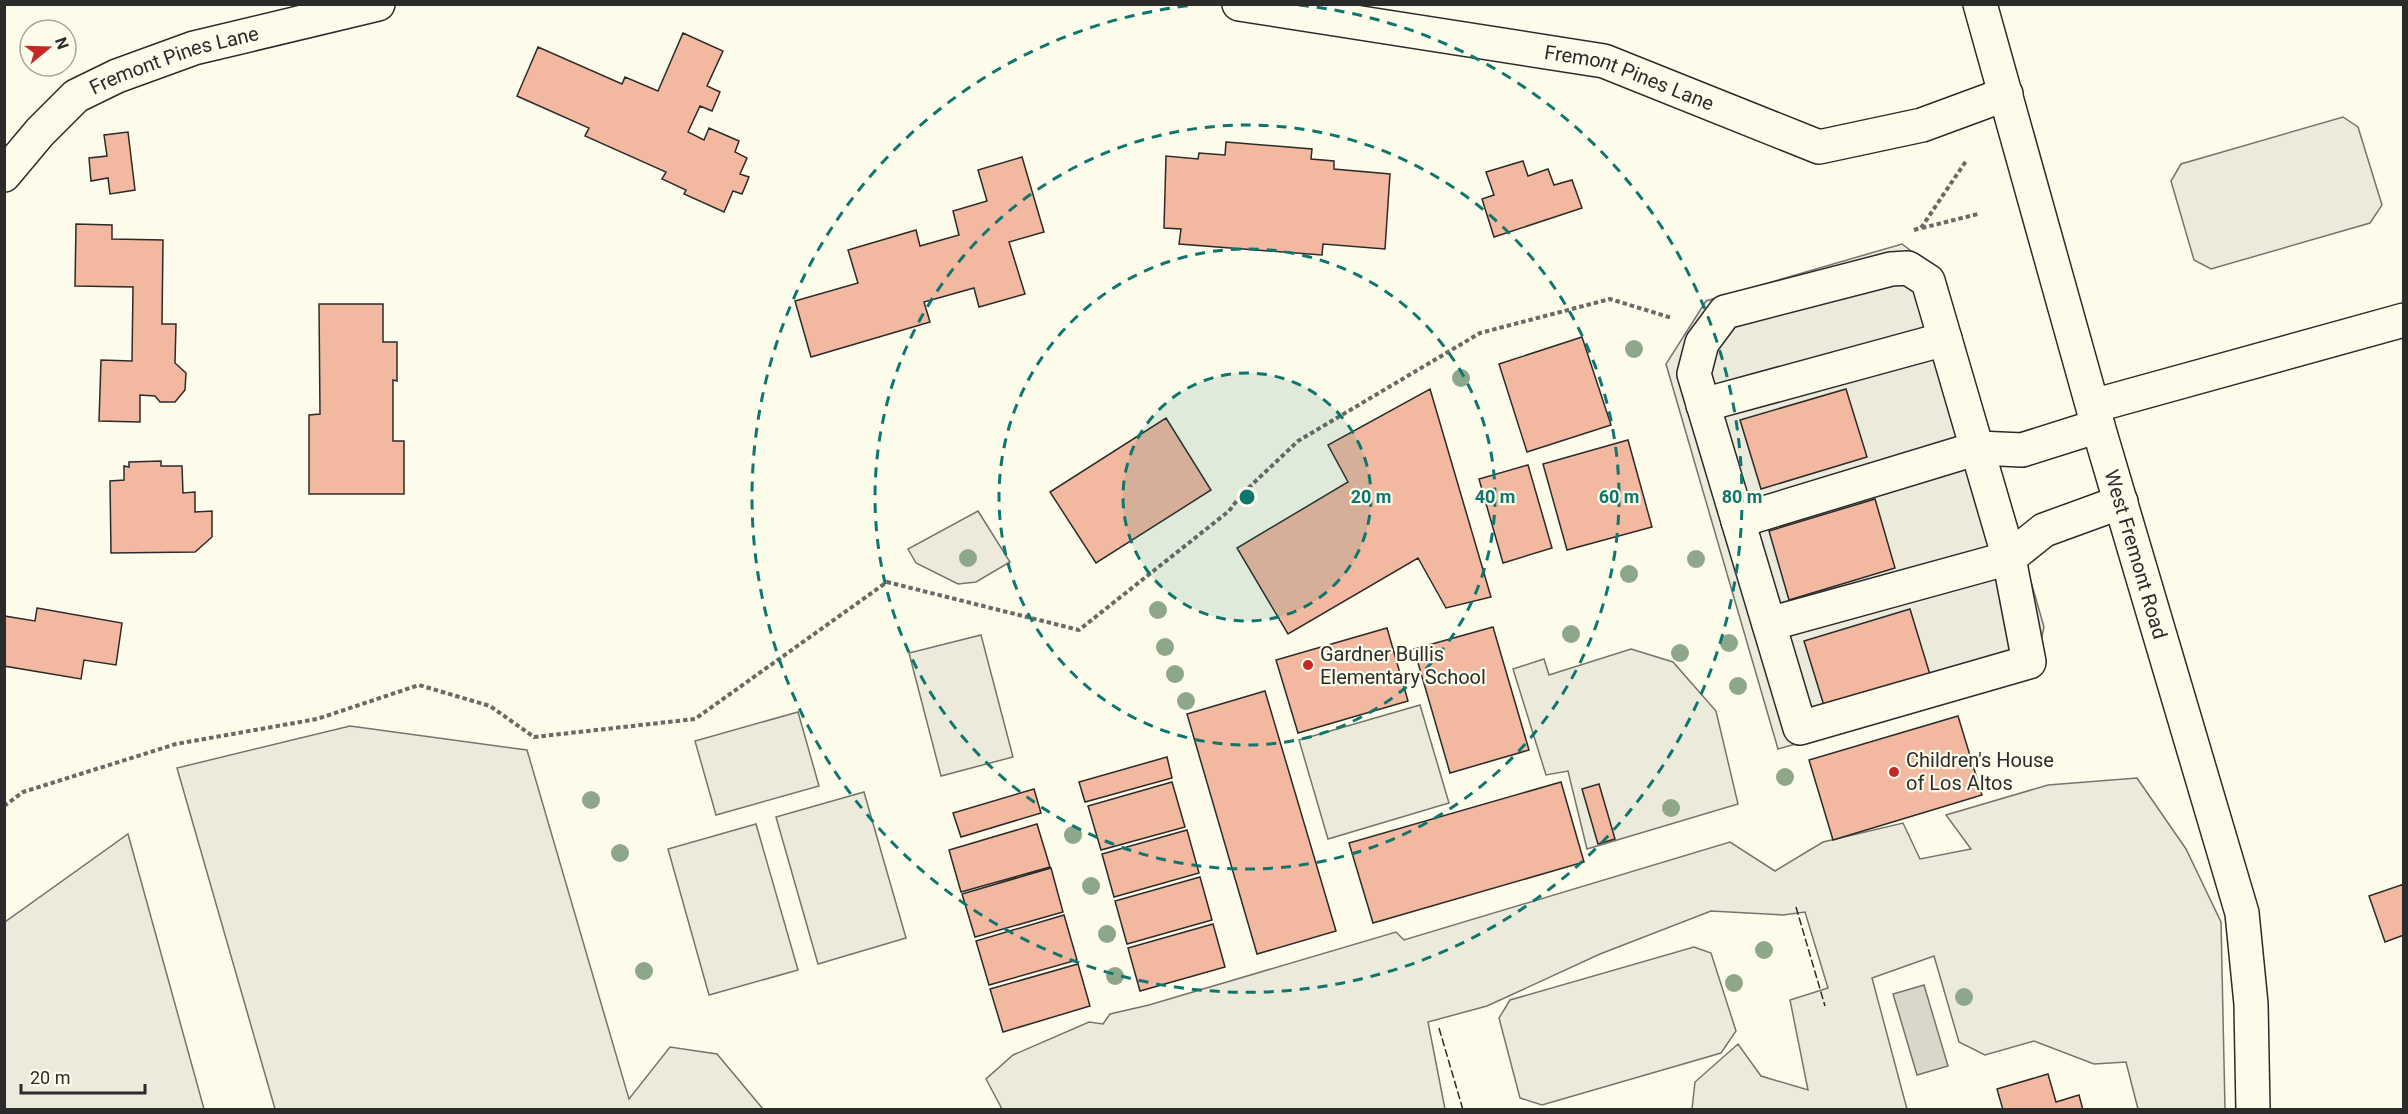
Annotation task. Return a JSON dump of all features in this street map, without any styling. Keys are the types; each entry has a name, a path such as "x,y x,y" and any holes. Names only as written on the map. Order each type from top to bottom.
{"street":[{"name":"Fremont Pines Lane","path":"4,175 40,132 76,96 117,76 194,48 378,4"},
{"name":"Fremont Pines Lane","path":"1239,4 1604,61 1819,147 1922,125 2006,94"},
{"name":"West Fremont Road","path":"1980,4 2095,416 2242,913 2251,1004 2253,1110"},
{"path":"1908,268 1928,281 1946,339 2009,558 2029,662 1800,728 1694,374 1702,343 1725,312 1891,269 1908,268"},
{"path":"1738,522 1978,448 2022,450 2095,416 2403,320"},
{"path":"1703,405 1946,339"},
{"path":"1768,624 2009,558 2044,530 2121,502"}],"path":[{"path":"1921,228 1966,161"},
{"path":"1910,231 1978,214"},
{"path":"4,806 23,792 176,744 317,719 419,685 490,706 534,737 695,720 887,582 1078,630 1229,511 1241,495 1298,441 1480,333 1610,299 1679,320"}],"shaded area":[{"path":"2343,117 2358,127 2382,205 2370,223 2211,269 2194,260 2171,181 2181,164"},
{"path":"1902,244 1943,275 2044,627 2033,677 1778,749 1666,364 1706,301"},
{"path":"978,511 1010,562 976,582 958,584 916,563 908,549"},
{"path":"981,635 1013,757 941,776 909,653"},
{"path":"1631,649 1673,662 1716,711 1738,804 1587,849 1568,771 1546,775 1513,669 1544,659 1549,675"},
{"path":"1420,705 1449,803 1328,839 1299,740"},
{"path":"798,712 819,786 716,815 695,741"},
{"path":"350,726 527,750 629,1099 670,1047 717,1054 763,1109 275,1109 177,768"},
{"path":"2137,778 2186,849 2221,922 2225,1109 2138,1109 2126,1062 2094,1064 2034,1041 1985,1055 1959,1042 1934,956 1872,978 1907,1109 1692,1109 1695,1082 1738,1044 1761,1076 1808,1090 1790,1000 1828,988 1805,912 1783,915 1711,911 1600,954 1487,1006 1428,1022 1445,1109 1002,1109 986,1079 1013,1055 1089,1022 1103,1024 1110,1014 1149,1005 1396,932 1404,940 1730,842 1775,871 1823,842 1903,823 1920,859 1971,849 1946,815 2048,785"},
{"path":"864,792 906,938 818,964 776,817"},
{"path":"756,824 798,970 709,995 668,849"},
{"path":"128,834 204,1109 5,1109 5,922"},
{"path":"1694,947 1711,953 1736,1031 1721,1053 1542,1105 1520,1098 1499,1018 1510,1000"},
{"path":"1924,985 1948,1066 1917,1075 1893,994"}],"building":[{"path":"683,33 723,51 707,86 720,92 712,111 700,106 688,132 704,140 709,128 739,141 735,152 747,158 740,174 749,177 742,194 733,191 724,212 684,194 686,190 662,179 666,172 585,136 589,128 517,96 538,47 622,84 625,77 658,91"},
{"path":"128,132 135,190 110,194 108,178 91,181 89,158 107,156 104,135"},
{"path":"1226,142 1312,149 1311,159 1334,161 1334,169 1390,174 1385,249 1323,244 1322,255 1179,244 1181,229 1164,228 1166,156 1198,159 1199,153 1225,155"},
{"path":"1022,157 1044,232 1009,242 1025,294 979,307 974,288 924,302 930,322 811,357 795,301 858,283 848,250 916,230 920,246 959,235 953,211 987,201 978,170"},
{"path":"1523,161 1528,176 1548,169 1554,185 1572,180 1582,208 1494,237 1482,199 1494,195 1486,172"},
{"path":"76,224 112,225 112,239 163,240 162,324 176,324 175,363 186,373 185,390 175,402 160,402 155,396 140,395 140,422 99,421 101,360 132,361 133,287 75,286"},
{"path":"319,304 383,304 383,342 397,342 397,381 393,380 393,441 404,441 404,494 309,494 309,415 320,414"},
{"path":"1582,337 1611,425 1527,452 1499,364"},
{"path":"1430,389 1491,597 1446,608 1418,558 1288,634 1237,548 1348,482 1328,445"},
{"path":"1846,389 1867,457 1761,489 1740,420"},
{"path":"1166,418 1211,490 1096,563 1050,492"},
{"path":"1628,440 1652,527 1567,550 1543,464"},
{"path":"161,461 161,466 182,466 183,493 195,492 195,512 212,511 212,537 195,552 111,553 110,481 124,480 124,466 129,467 129,462"},
{"path":"1528,465 1552,548 1503,563 1479,479"},
{"path":"1875,499 1895,568 1789,600 1769,531"},
{"path":"37,608 122,623 116,665 84,660 81,679 4,666 4,616 35,621"},
{"path":"1910,609 1931,678 1825,709 1804,641"},
{"path":"1493,627 1529,750 1450,773 1414,649"},
{"path":"1387,628 1408,701 1298,733 1276,660"},
{"path":"1265,691 1336,931 1257,954 1187,714"},
{"path":"1958,716 1982,795 1833,840 1809,760"},
{"path":"1167,757 1172,778 1085,802 1079,782"},
{"path":"1172,782 1185,827 1101,850 1088,806"},
{"path":"1561,782 1584,862 1373,923 1349,843"},
{"path":"1599,784 1615,839 1598,844 1582,789"},
{"path":"1034,789 1041,813 961,837 953,813"},
{"path":"1037,824 1050,867 961,892 949,850"},
{"path":"1187,830 1199,873 1114,897 1102,854"},
{"path":"1051,868 1063,912 975,937 962,894"},
{"path":"1200,877 1212,920 1127,944 1115,901"},
{"path":"2404,884 2404,935 2385,942 2369,896"},
{"path":"1064,915 1077,960 989,985 976,941"},
{"path":"1213,924 1225,967 1140,991 1128,948"},
{"path":"1078,964 1090,1006 1003,1032 990,989"},
{"path":"2048,1074 2056,1102 2079,1095 2083,1110 2003,1110 1997,1089"}],"fence":[{"path":"1796,907 1825,1006"},
{"path":"1439,1028 1463,1110"}],"place":[{"name":"Gardner Bullis Elementary School","path":"1308,665"},
{"name":"Children's House of Los Altos","path":"1894,772"}]}
